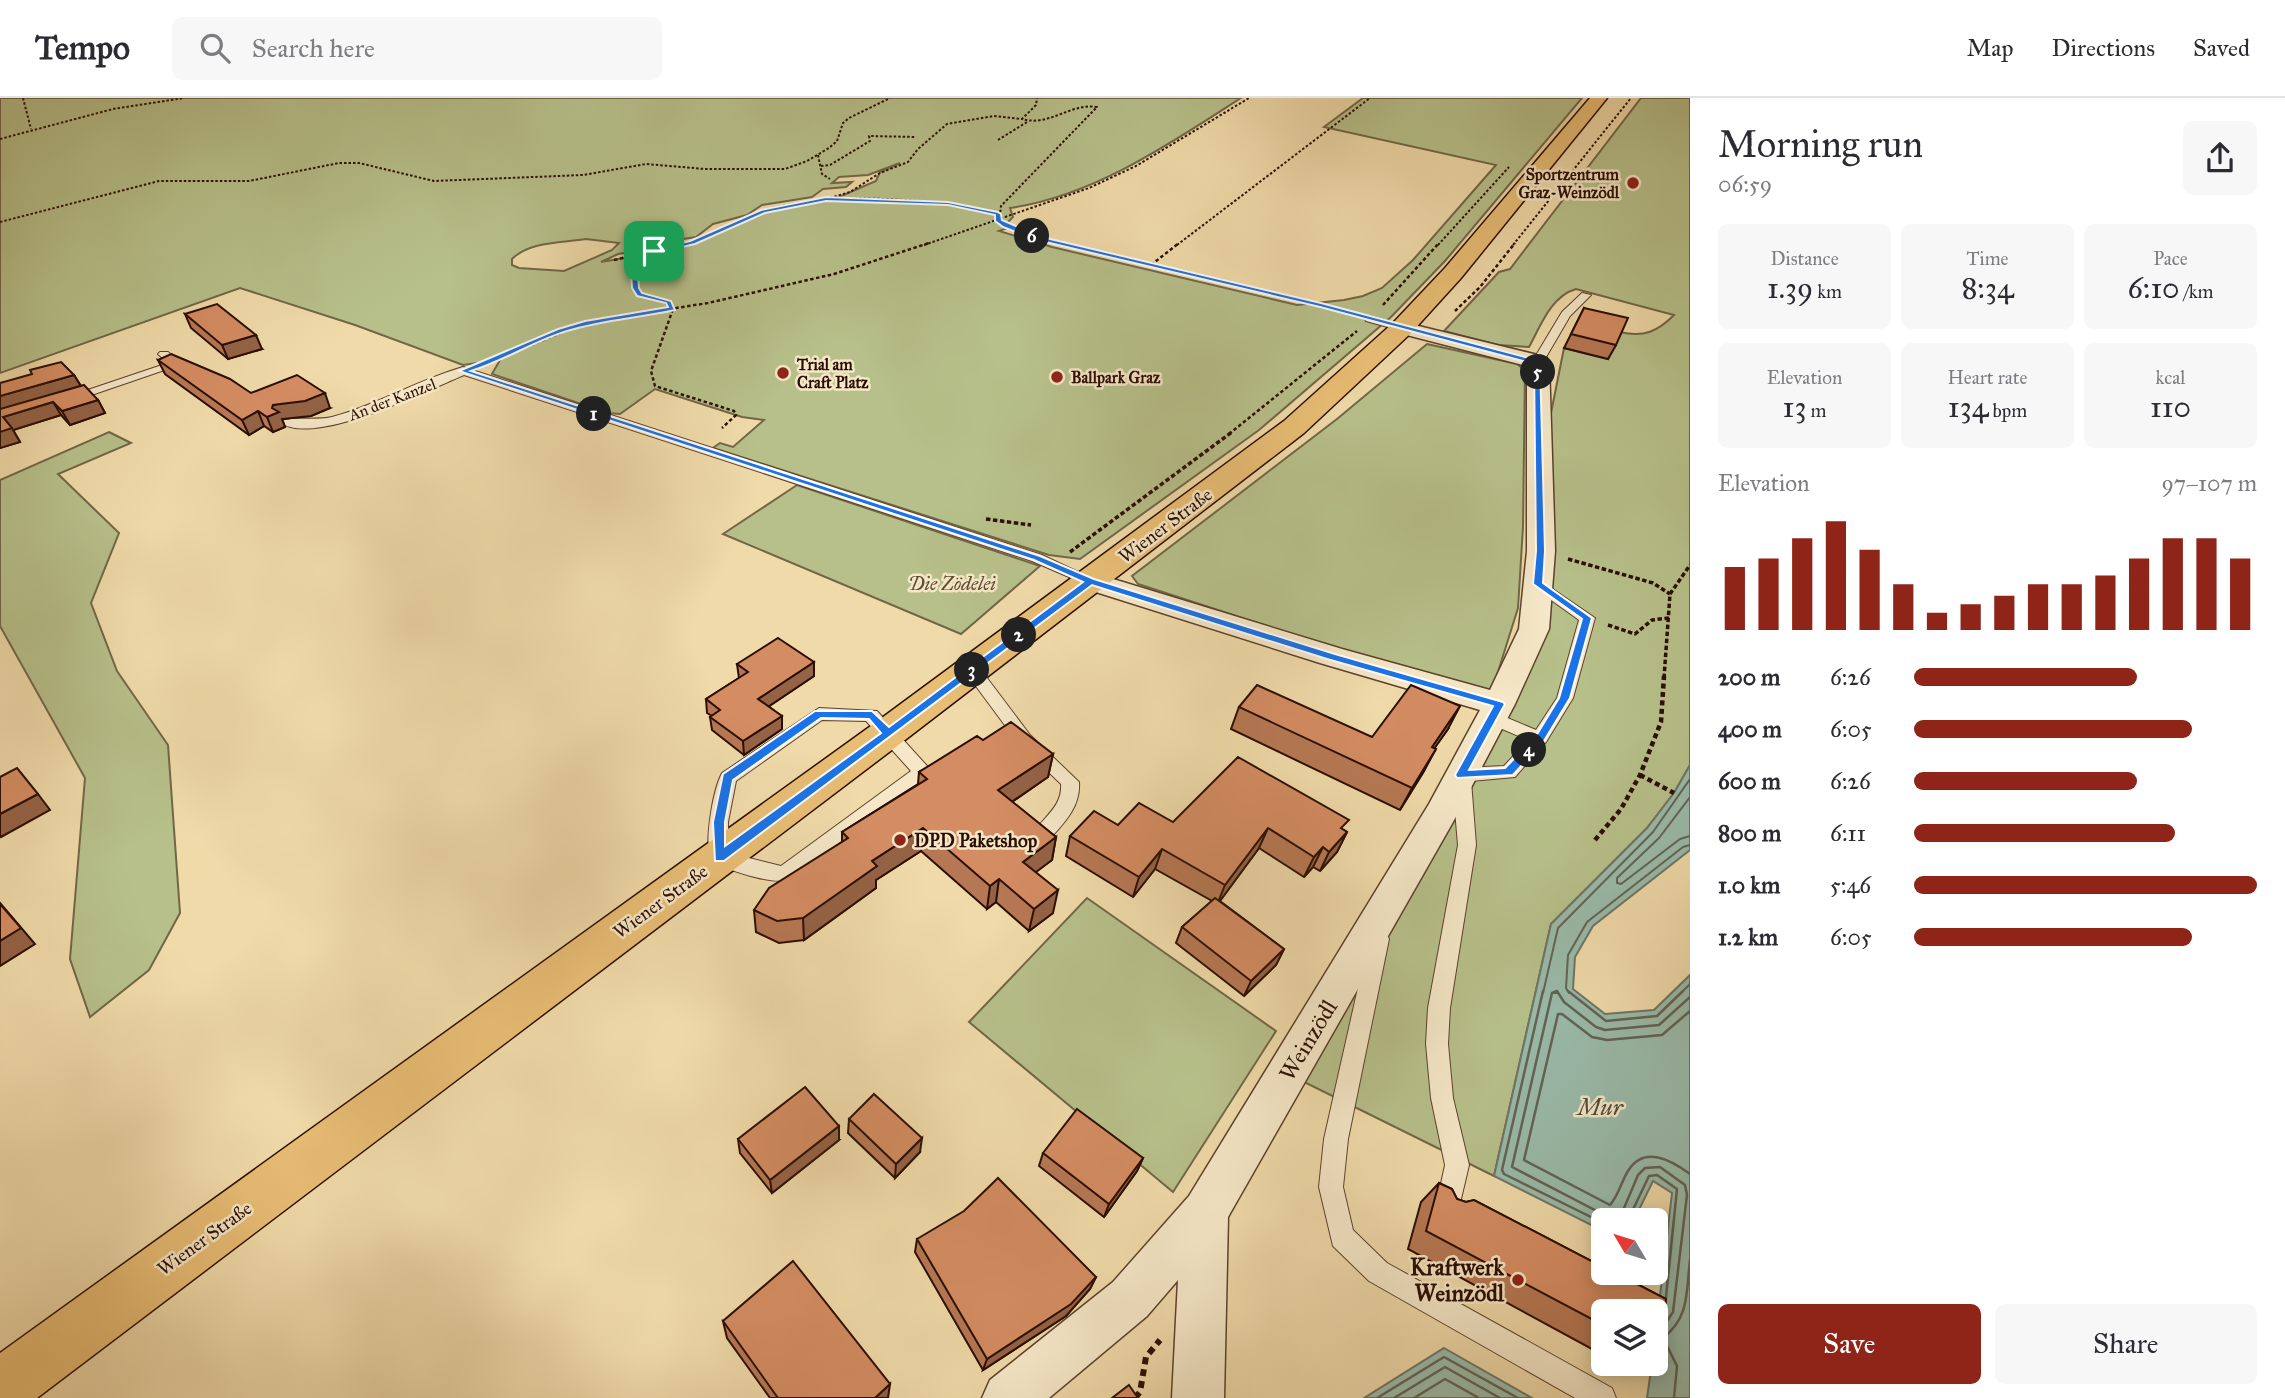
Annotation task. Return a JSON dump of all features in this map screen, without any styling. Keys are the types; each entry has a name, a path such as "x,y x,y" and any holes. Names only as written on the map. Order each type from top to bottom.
{"main road":[{"name":"Wiener Straße","path":"0,1388 972,670 1072,573 1294,426 1402,328 1453,273 1599,98"}],"street":[{"path":"1402,328 1538,362"},
{"name":"Weinzödl","path":"1198,1398 1205,1212 1386,908 1496,711 1534,629 1541,551 1538,362"},
{"path":"1072,573 1496,711"},
{"path":"1008,1398 1130,1299 1205,1212"}],"lane":[{"path":"1538,362 1566,314 1586,295"},
{"path":"1370,319 1402,328"},
{"path":"62,401 176,364 164,354"},
{"path":"463,371 884,507 1072,573"},
{"name":"An der Kanzel","path":"286,422 318,425 362,413 463,371"},
{"path":"1448,1207 1457,1165 1442,1098 1437,1044 1439,1008 1467,845 1461,775 1508,772 1540,738 1565,698 1587,618 1538,584"},
{"path":"972,670 1024,739 1070,782 1071,795 1065,808 1039,838"},
{"path":"1496,711 1540,738"},
{"path":"719,858 719,822 727,778 819,714 872,715 888,733"},
{"path":"1386,908 1351,1059 1336,1139 1331,1187 1342,1237 1378,1272 1602,1398"}],"path":[{"path":"23,98 29,111 31,129"},
{"path":"0,139 113,109 184,98"},
{"path":"0,222 148,183 183,179 249,181 339,163 359,163 434,181 583,175 646,164 771,171 795,167 818,155 837,141 843,123 849,118 890,98"},
{"path":"1022,119 1036,105 1037,98"},
{"path":"463,371 487,364 560,331 587,322 673,309 834,274 999,221 1089,188 1136,166 1218,120 1249,98"},
{"path":"1150,265 1370,98"},
{"path":"998,140 1028,122 1051,118 1074,105 1089,101 1097,107 1001,206 999,221"},
{"path":"614,260 692,242 763,211 850,192 880,173 908,162 918,149 933,139 947,124 994,116 1028,122"},
{"path":"821,166 830,165 870,141 869,136 900,135 916,138"},
{"path":"818,155 822,174 830,179"},
{"path":"826,199 948,203 998,214"},
{"path":"999,221 1040,239 1370,319"},
{"path":"654,251 647,265 635,272 636,288 640,295 669,302 673,309 651,370 655,386 734,411 737,415 722,428"},
{"path":"978,518 1031,525"},
{"path":"1541,551 1653,583 1670,594"},
{"path":"1594,840 1621,809 1640,775 1661,722 1670,594 1690,565"},
{"path":"1587,618 1635,634 1652,620 1669,618"},
{"path":"1640,775 1674,793"}],"green space":[{"path":"0,98 1241,98 1159,149 1102,180 1041,202 1010,208 1013,217 1008,222 1013,226 999,231 1052,247 1297,305 1344,300 1382,288 1413,260 1496,165 1324,127 1363,98 1582,98 1445,261 1391,317 1259,430 1080,559 1049,555 713,448 720,443 733,447 764,420 742,417 655,389 620,414 608,413 492,374 500,360 463,365 355,325 240,288 0,373","holes":["900,163 880,172 876,181 839,197 762,211 676,249 601,262 618,254 657,248 664,242 696,237 713,224 747,215 762,205 812,197 823,189 846,187 852,182 832,183 839,177 868,175","586,239 619,243 612,250 564,271 519,268 512,265 512,259 528,249"]},
{"path":"1641,98 1690,98 1690,765 1674,793 1647,828 1551,924 1494,1176 1288,1074 1534,629 1550,418 1564,348 1608,359 1620,332 1650,332 1674,315 1576,289 1553,305 1529,347 1498,345 1444,331 1499,272 1510,269"},
{"path":"1427,344 1517,364 1525,370 1523,527 1518,608 1492,691 1323,644 1138,584 1132,576 1337,419"},
{"path":"109,432 131,443 58,474 119,533 91,603 117,671 168,745 180,913 149,970 90,1017 70,959 85,778 0,626 0,480"},
{"name":"Die Zödelei","path":"797,485 1040,566 961,634 723,534"},
{"path":"1087,898 1276,1031 1173,1192 969,1022"}],"water":[{"name":"Mur","path":"1690,765 1690,850 1593,926 1575,957 1573,989 1605,1014 1654,1010 1690,975 1690,1398 1647,1398 1650,1376 1668,1376 1668,1299 1660,1299 1661,1285 1668,1285 1668,1227 1672,1193 1653,1181 1640,1208 1591,1208 1591,1225 1494,1176 1551,924 1647,828 1674,793"},
{"path":"1444,1348 1532,1398 1364,1398"}],"building":[{"path":"217,304 256,335 222,345 185,314"},
{"path":"1584,308 1628,318 1616,345 1571,334"},
{"path":"171,354 230,379 251,393 297,375 325,393 305,401 273,405 272,408 279,412 267,417 258,411 242,420 158,360"},
{"path":"61,362 74,375 0,396 0,383 32,374 30,370"},
{"path":"84,385 98,400 62,411 53,402 3,417 12,428 0,432 0,409"},
{"path":"778,638 814,662 758,699 782,716 743,741 710,717 720,710 706,699 748,672 737,664"},
{"path":"1257,685 1372,737 1411,685 1460,706 1432,747 1436,749 1412,788 1239,707"},
{"path":"1011,722 1053,754 998,790 1056,837 1023,862 1058,890 1034,909 999,879 990,886 923,828 872,861 877,866 803,918 777,921 754,910 769,888 848,838 842,832 927,779 919,772 977,736 983,740"},
{"path":"1238,757 1349,820 1341,828 1347,832 1329,852 1323,847 1314,857 1268,828 1225,885 1162,849 1139,877 1070,836 1094,811 1118,825 1139,803 1173,822"},
{"path":"17,768 38,794 0,814 0,777"},
{"path":"1215,898 1284,949 1251,981 1182,927"},
{"path":"0,904 21,928 0,941"},
{"path":"805,1087 839,1126 770,1180 738,1139"},
{"path":"874,1094 922,1138 896,1164 849,1119"},
{"path":"1077,1109 1143,1158 1109,1204 1043,1153"},
{"path":"998,1178 1096,1277 1071,1304 987,1359 917,1239 964,1211"},
{"path":"1439,1183 1452,1189 1457,1199 1466,1202 1474,1200 1591,1261 1591,1285 1639,1285 1666,1299 1591,1299 1591,1319 1426,1231"},
{"path":"793,1261 890,1384 875,1398 778,1398 723,1321"},
{"path":"1129,1385 1138,1398 1112,1398"}],"place":[{"name":"Sportzentrum Graz-Weinzödl","path":"1633,183"},
{"name":"Trial am Craft Platz","path":"783,373"},
{"name":"Ballpark Graz","path":"1057,377"},
{"name":"DPD Paketshop","path":"900,840"},
{"name":"Kraftwerk Weinzödl","path":"1518,1280"}],"route":[{"path":"654,251 647,265 635,272 636,288 640,295 669,302 673,309 587,322 560,331 487,364 463,371 1037,558 1090,581 1031,626 888,733 719,858 719,822 727,778 819,714 872,715 888,733 1090,581 1331,656 1499,704 1461,775 1508,772 1540,738 1565,698 1587,618 1538,584 1541,551 1538,362 1321,306 1040,239 1006,226 999,221 998,214 948,203 826,199 763,211 692,242 654,251"}]}
